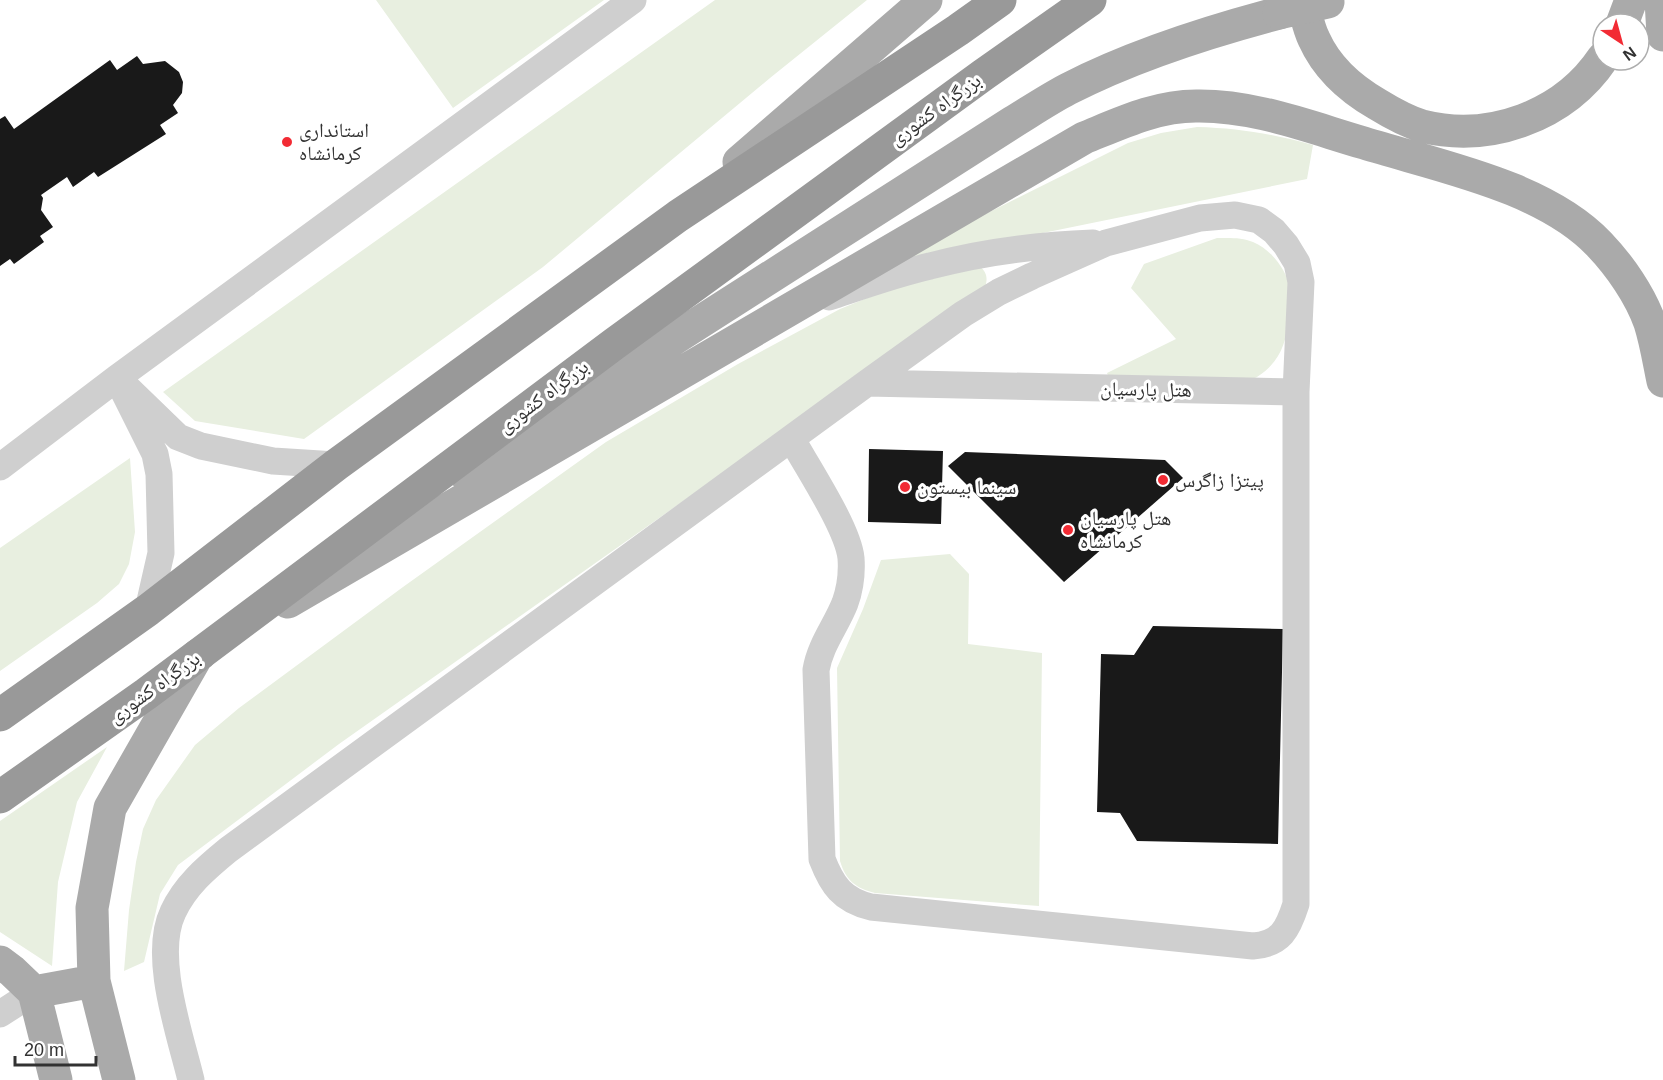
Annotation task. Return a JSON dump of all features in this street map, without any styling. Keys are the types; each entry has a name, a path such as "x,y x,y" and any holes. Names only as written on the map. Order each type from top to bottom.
{"highway":[{"path":"0,715 148,610 336,465 678,216 949,37 1000,0"},
{"name":"بزرگراه کشوری","path":"0,797 146,694 614,344 982,75 1090,0"}],"main road":[{"path":"678,216 926,0"},
{"path":"1661,0 1663,35"},
{"path":"297,579 1013,122 1060,94 1172,45 1312,4 1315,41 1335,71 1354,91 1390,112 1421,125 1460,132 1504,127 1536,116 1566,98 1594,72"},
{"path":"119,1080 94,981 92,908 110,808 197,656 1084,138 1145,113 1166,108 1213,106 1267,114 1519,192 1562,213 1598,243 1618,267 1639,298 1650,324 1663,381"},
{"path":"0,962 34,992 56,1080"},
{"path":"34,992 94,981"}],"street":[{"path":"0,467 117,378 633,0"},
{"path":"191,1080 167,982 166,936 171,914 201,872 238,843 963,314 999,292 1106,243 1200,218 1235,215 1259,220 1274,231 1286,245 1298,263 1301,282 1296,392 1296,904 1285,931 1266,945 1253,946 871,907 845,897 835,885 822,859 816,670 818,658 845,603 850,579 851,556 842,529 792,439"},
{"path":"785,312 928,266 972,256 1046,245 1106,243"},
{"path":"117,378 178,437 201,446 273,461 336,465"},
{"path":"117,378 155,454 159,474 161,553 148,610"},
{"name":"هتل پارسیان","path":"867,383 1296,392"},
{"path":"0,1014 34,992"}],"green space":[{"path":"376,0 604,0 453,108"},
{"path":"715,0 867,0 543,267 304,439 195,421 163,392"},
{"path":"1197,127 1255,132 1313,145 1307,179 881,266 1128,143 1161,133"},
{"path":"1217,238 1244,239 1253,242 1273,256 1286,276 1290,294 1287,328 1284,344 1276,359 1257,377 1246,381 1210,384 1111,383 1107,373 1176,339 1131,288 1144,264"},
{"path":"979,265 986,275 985,288 339,744 178,865 160,894 144,962 124,971 129,910 143,829 156,800 195,745 239,708 606,442 738,364 840,309 926,274"},
{"path":"130,458 135,532 129,564 119,584 97,603 0,671 0,548"},
{"path":"950,554 969,574 968,644 1042,653 1039,906 875,893 853,883 845,874 840,861 837,668 863,609 881,560"},
{"path":"107,747 77,802 58,882 52,966 0,932 0,821"}],"building":[{"path":"137,56 143,64 165,61 179,72 183,82 182,93 173,105 178,113 160,125 166,134 98,177 94,172 73,187 67,177 41,195 43,198 41,210 53,227 40,236 44,242 14,264 10,259 0,266 0,119 5,116 14,129 110,60 117,70"},
{"name":"سینما بیستون","path":"869,449 943,451 941,524 868,522"},
{"name":"هتل پارسیان کرمانشاه","path":"965,452 1165,460 1183,478 1064,582 948,466"},
{"path":"1153,626 1283,629 1278,844 1137,841 1120,813 1097,812 1101,654 1134,655"}],"place":[{"name":"استانداری کرمانشاه","path":"287,142"},
{"name":"پیتزا زاگرس","path":"1163,480"},
{"name":"سینما بیستون","path":"905,487"},
{"name":"هتل پارسیان کرمانشاه","path":"1068,530"}]}
